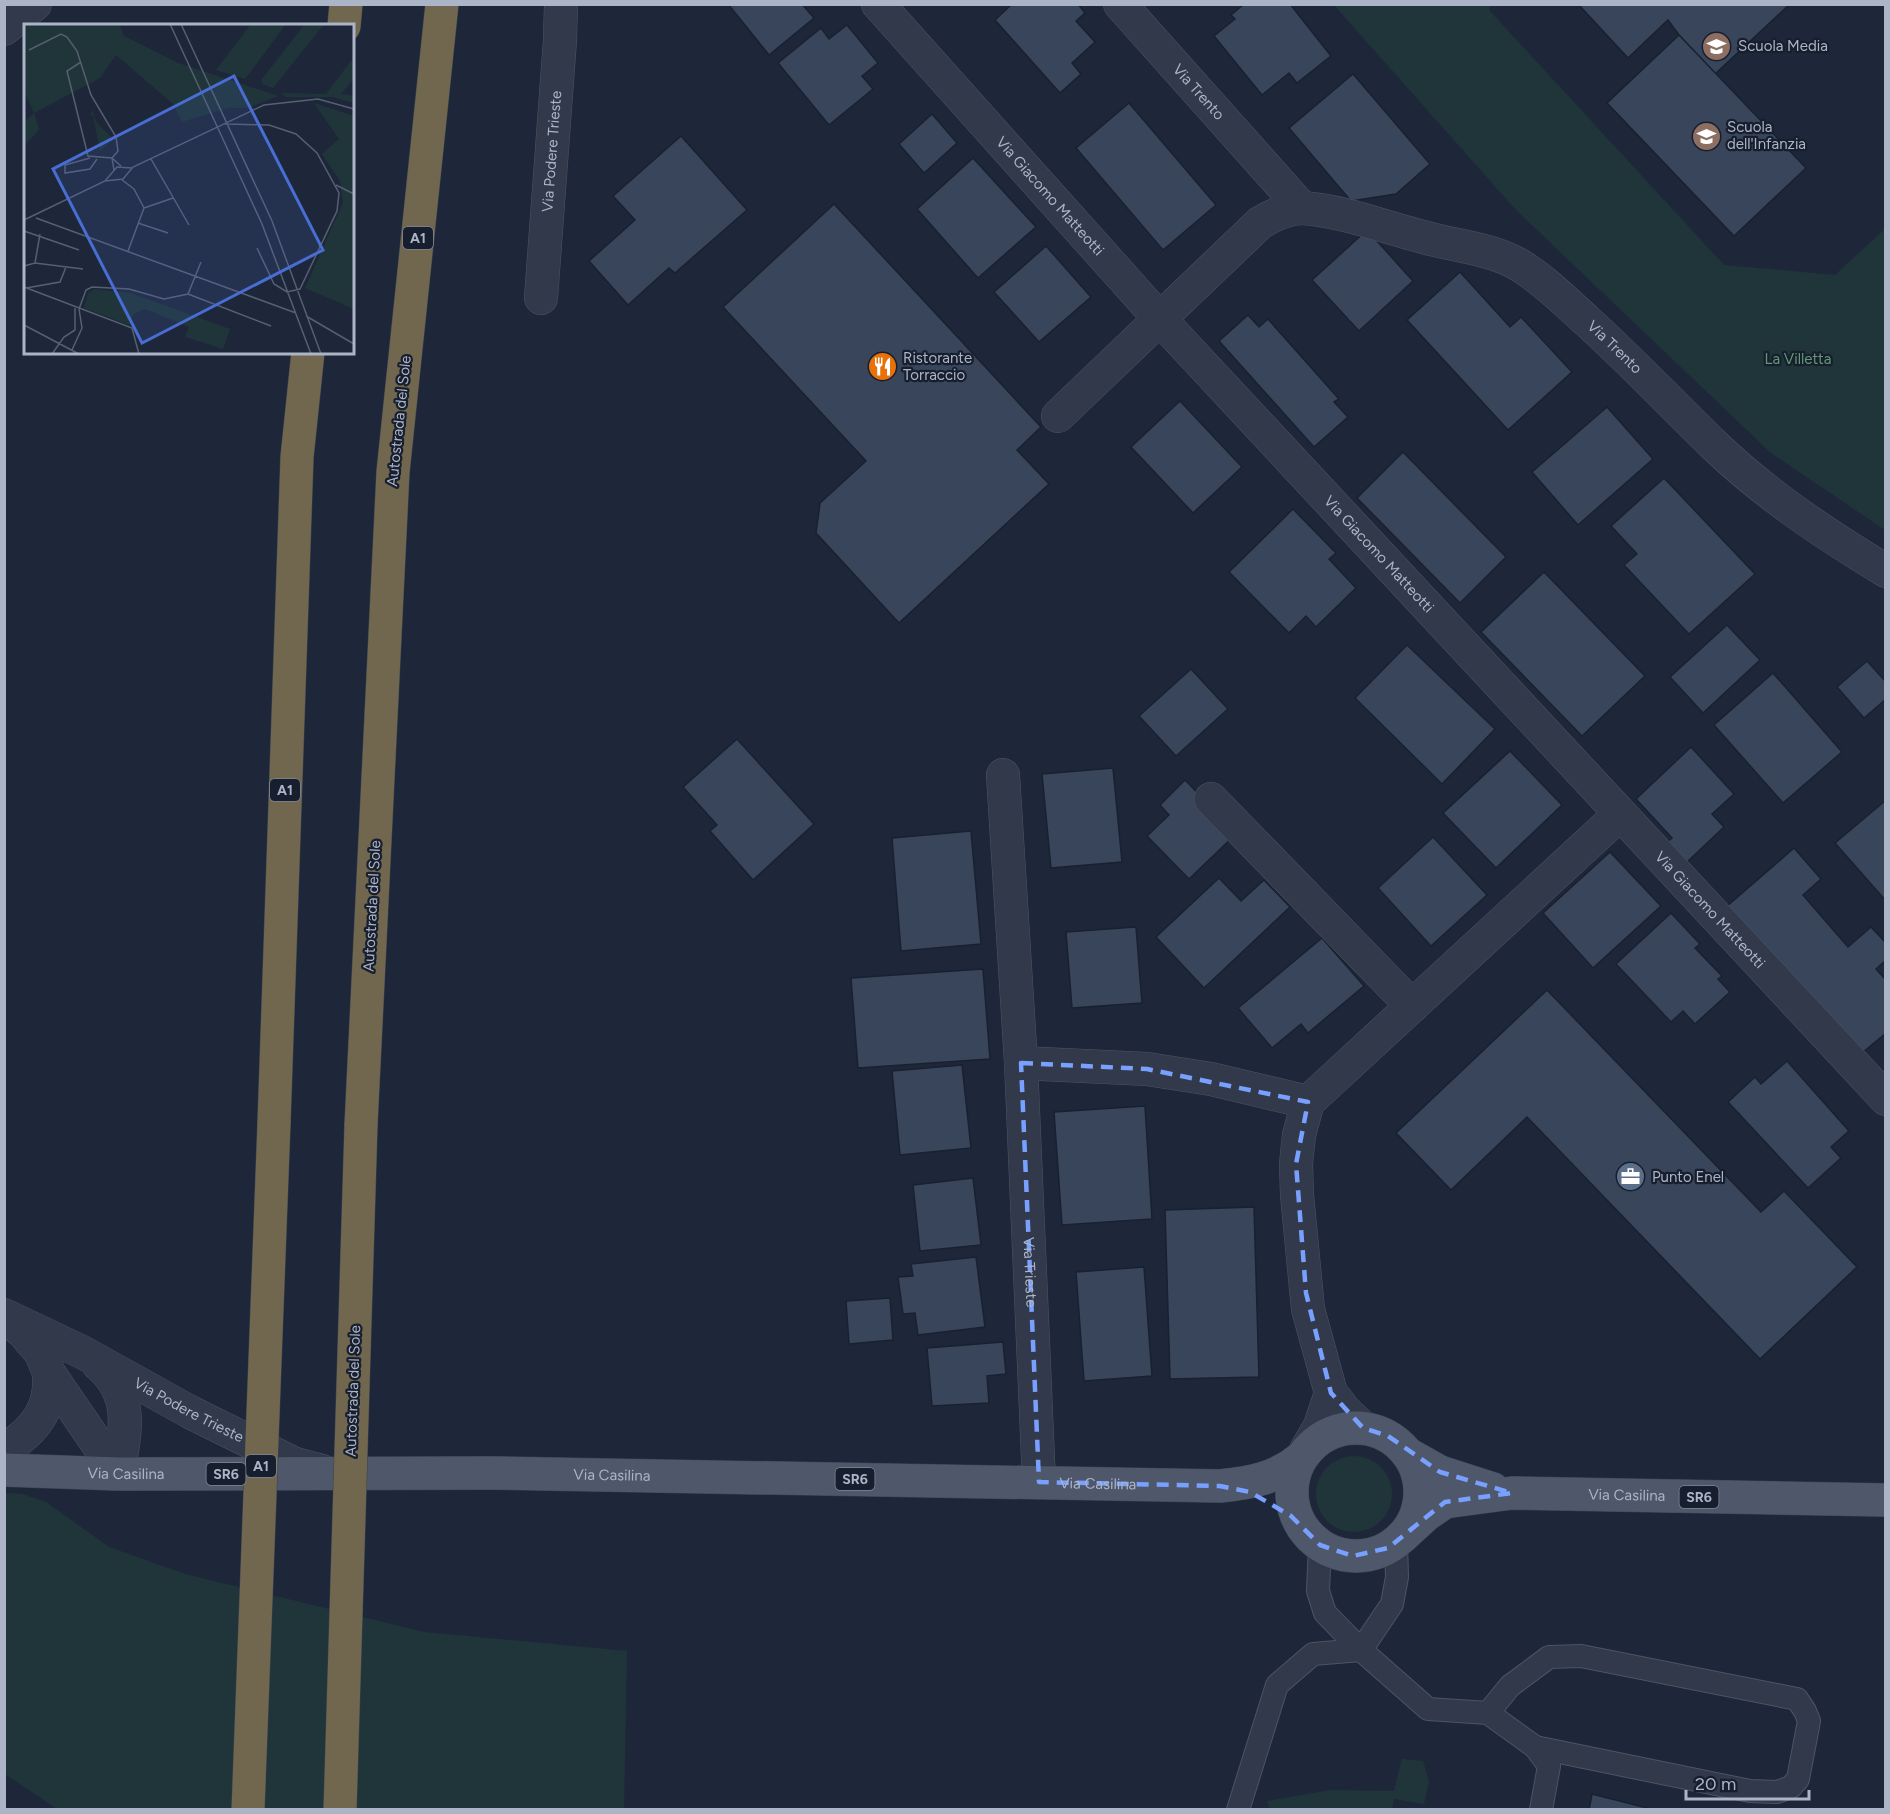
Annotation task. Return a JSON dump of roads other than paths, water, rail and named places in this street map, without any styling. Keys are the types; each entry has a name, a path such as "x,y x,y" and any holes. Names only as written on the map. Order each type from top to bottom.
{"highway":[{"path":"344,24 346,4"},
{"name":"Autostrada del Sole","path":"339,1809 361,1125 393,472 442,4"},
{"name":"A1","path":"248,1809 297,457 308,354"}],"main road":[{"name":"SR6","path":"1304,1454 1320,1438 1336,1430 1363,1428 1388,1436 1408,1454"},
{"name":"Via Casilina","path":"4,1470 118,1474 490,1473 1220,1486 1256,1482 1270,1477 1288,1469 1304,1454"},
{"path":"1304,1454 1294,1474 1292,1500 1297,1518 1313,1539"},
{"name":"Via Casilina","path":"1408,1454 1453,1478 1512,1493"},
{"path":"1399,1540 1413,1522 1420,1497 1417,1470 1408,1454"},
{"name":"Via Casilina","path":"1220,1486 1250,1492 1266,1499 1291,1516 1313,1539"},
{"name":"Via Casilina","path":"1399,1540 1426,1515 1445,1502 1512,1493 1886,1500"},
{"name":"SR6","path":"1313,1539 1336,1553 1362,1556 1380,1552 1399,1540"}],"street":[{"path":"4,29 35,4"},
{"name":"Via Podere Trieste","path":"541,298 561,4"},
{"name":"Via Giacomo Matteotti","path":"878,4 1159,318 1619,815 1886,1099"},
{"name":"Via Trento","path":"1120,4 1302,208"},
{"name":"Via Trento","path":"1058,416 1260,223 1281,212 1302,208 1345,216 1487,251 1521,266 1548,285 1583,317 1716,447 1757,482 1832,538 1886,571"},
{"name":"Via Trieste","path":"1004,776 1021,1063 1039,1482"},
{"path":"1211,799 1413,1006"},
{"path":"1363,1428 1345,1411 1331,1393 1308,1309 1298,1218 1297,1149 1301,1123 1308,1102 1619,815"},
{"path":"1021,1063 1115,1067 1164,1072 1211,1079 1308,1102"},
{"name":"Via Podere Trieste","path":"4,1317 82,1352 190,1412 295,1464 333,1473"},
{"name":"Via Podere Trieste","path":"4,1317 23,1332 42,1353 49,1373 118,1474"},
{"name":"Via Podere Trieste","path":"82,1352 110,1376 121,1396 126,1426 118,1474"},
{"path":"4,1450 32,1430 47,1401 50,1386 49,1373"},
{"path":"1304,1454 1320,1426 1331,1393"}],"lane":[{"path":"1313,1539 1318,1591 1325,1613 1360,1650 1428,1709 1488,1713 1535,1747 1549,1766 1541,1809"},
{"path":"1360,1650 1392,1604 1397,1577 1399,1540"},
{"path":"1238,1809 1277,1685 1313,1654 1360,1650"},
{"path":"1488,1713 1510,1686 1549,1657 1581,1656 1797,1699 1809,1721 1798,1779 1791,1787 1777,1792 1750,1791 1535,1747"}],"place":[{"name":"Scuola Media","path":"1717,46"},
{"name":"Scuola dell'Infanzia","path":"1706,136"},
{"name":"Ristorante Torraccio","path":"882,367"},
{"name":"Punto Enel","path":"1631,1177"}],"park label":[{"name":"La Villetta","path":"1798,359"}]}
